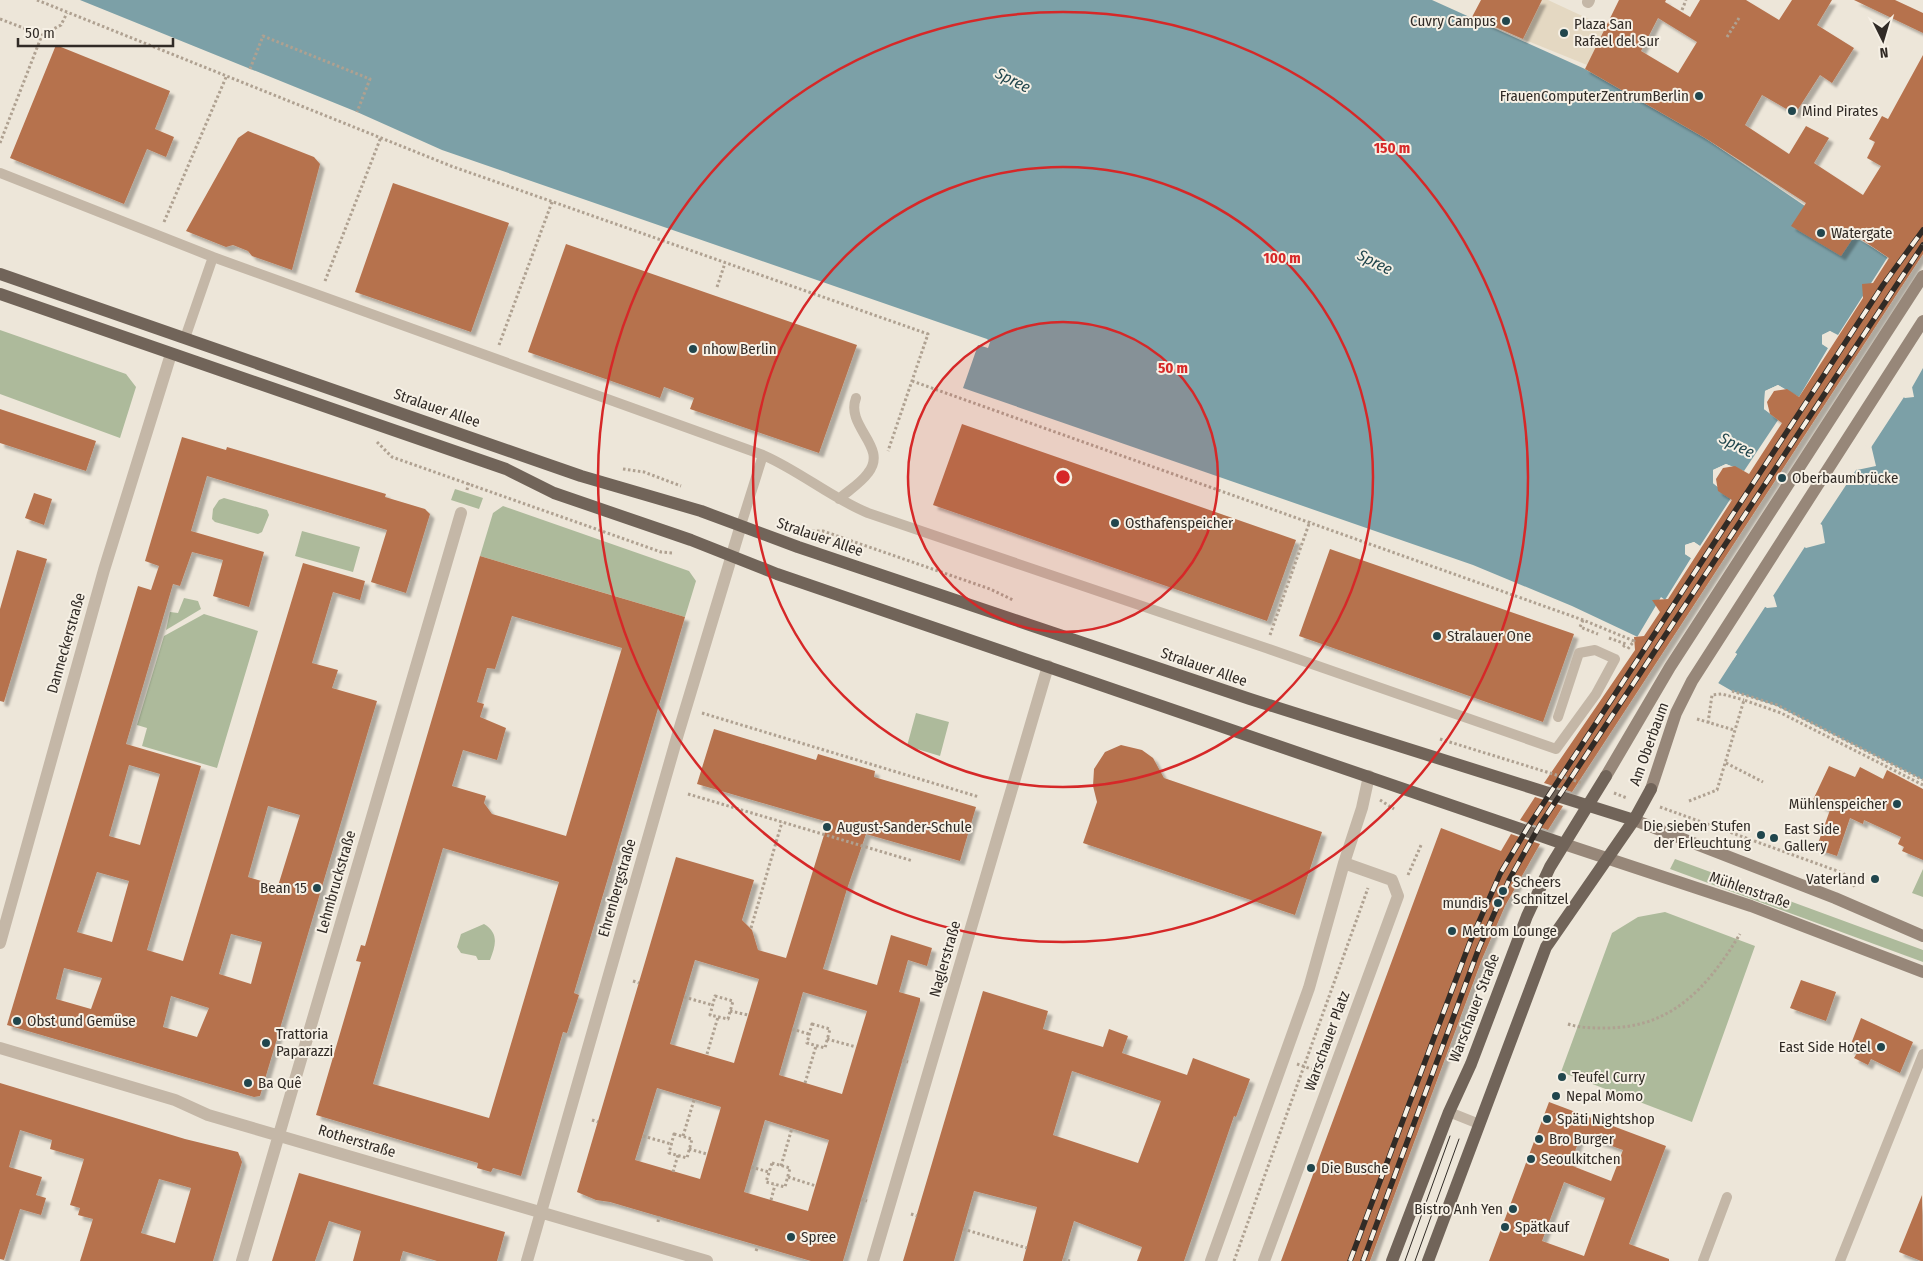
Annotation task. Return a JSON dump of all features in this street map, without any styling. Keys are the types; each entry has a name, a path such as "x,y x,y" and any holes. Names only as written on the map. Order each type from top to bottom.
{"main road":[{"name":"Stralauer Allee","path":"0,274 581,476 701,511 798,548 1250,699 1634,820"},
{"name":"Am Oberbaum","path":"1606,776 1670,667 1923,276"},
{"path":"0,294 506,469 554,493 691,540 732,558 1564,844"},
{"name":"Am Oberbaum","path":"1478,1124 1543,954 1582,891 1634,820 1644,803 1651,789 1676,713 1692,681 1923,321"},
{"name":"Warschauer Straße","path":"1392,1261 1448,1112 1471,1064 1527,916 1543,880 1606,776"},
{"name":"Mühlenstraße","path":"1634,820 1835,898 1923,936"},
{"name":"Mühlenstraße","path":"1564,844 1751,906 1923,972"},
{"path":"1428,1261 1478,1124"}],"street":[{"name":"Danneckerstraße","path":"0,943 101,580 171,354"},
{"name":"Lehmbruckstraße","path":"242,1261 461,512"},
{"name":"Ehrenbergstraße","path":"527,1261 686,708 741,526"},
{"name":"Naglerstraße","path":"873,1261 1048,666"},
{"path":"1211,1261 1309,988 1344,863 1362,808 1369,776"},
{"path":"1344,863 1392,880 1398,896"},
{"name":"Warschauer Platz","path":"1264,1261 1398,896"},
{"name":"Rotherstraße","path":"0,1048 175,1100 208,1115 707,1261"}],"lane":[{"path":"0,174 213,257 764,455 784,464 839,499 868,513 1266,648 1556,750 1596,694 1615,659 1595,650 1579,654 1558,717"},
{"path":"185,338 213,257"},
{"path":"839,499 868,474 873,466 872,445 854,416 853,406 856,398"},
{"path":"741,526 764,455"},
{"path":"1840,1261 1923,1054"},
{"path":"1448,1112 1478,1124"},
{"path":"1703,1261 1727,1197"}],"path":[{"path":"37,0 452,166 725,264 928,334 886,459"},
{"path":"1682,10 1686,0"},
{"path":"0,143 42,35 60,25 67,13"},
{"path":"1727,37 1739,18"},
{"path":"0,19 42,35"},
{"path":"250,69 263,36 370,79 357,112"},
{"path":"158,236 227,75"},
{"path":"320,294 381,137"},
{"path":"494,358 552,202"},
{"path":"717,287 725,264"},
{"path":"912,381 1310,521 1634,641 1627,650"},
{"path":"392,457 661,552 678,553"},
{"path":"619,469 644,472 684,488"},
{"path":"467,490 469,483"},
{"path":"1266,648 1310,521"},
{"path":"801,530 823,531 990,589 1016,601"},
{"path":"1732,691 1777,706 1923,780"},
{"path":"1708,723 1712,694 1722,694 1744,700 1781,713 1923,785"},
{"path":"1689,801 1717,790 1744,700"},
{"path":"686,708 979,797"},
{"path":"1697,720 1734,730"},
{"path":"1726,763 1763,782"},
{"path":"688,794 913,862"},
{"path":"1644,803 1712,824 1843,873"},
{"path":"750,928 782,822"},
{"path":"1398,896 1422,843"},
{"path":"1234,1261 1374,874"},
{"path":"1568,1024 1577,1027 1617,1028 1642,1024 1659,1018 1675,1009 1711,978 1740,934"},
{"path":"633,981 639,983"},
{"path":"715,996 733,1001 728,1019 710,1015 712,1005 715,996"},
{"path":"684,997 712,1005"},
{"path":"730,1010 748,1015"},
{"path":"707,1054 718,1017"},
{"path":"812,1024 830,1029 825,1048 807,1043 809,1034 812,1024"},
{"path":"792,1029 809,1034"},
{"path":"827,1039 856,1047"},
{"path":"805,1083 816,1046"},
{"path":"902,1060 908,1062"},
{"path":"683,1136 694,1100"},
{"path":"592,1120 598,1122"},
{"path":"781,1166 792,1128"},
{"path":"674,1134 692,1139 687,1158 669,1153 671,1144 674,1134"},
{"path":"643,1136 671,1144"},
{"path":"689,1149 707,1154"},
{"path":"673,1172 678,1155"},
{"path":"772,1163 790,1168 785,1187 766,1182 769,1172 772,1163"},
{"path":"751,1167 769,1172"},
{"path":"788,1178 816,1186"},
{"path":"771,1200 775,1185"},
{"path":"861,1200 867,1201"},
{"path":"911,1214 917,1216"},
{"path":"658,1222 659,1216"},
{"path":"963,1229 1027,1248"},
{"path":"756,1251 758,1246"},
{"path":"1063,1259 1070,1261"}],"green space":[{"path":"0,330 126,374 136,387 120,438 0,394"},
{"path":"455,489 483,498 479,509 451,500"},
{"path":"224,498 267,510 269,515 262,532 258,534 215,522 212,519 213,509 219,500"},
{"path":"503,506 689,571 696,581 685,617 480,556 493,513"},
{"path":"302,531 360,547 353,572 295,556"},
{"path":"184,598 198,601 201,609 166,630 170,612 178,613"},
{"path":"204,614 258,631 217,768 142,746 147,728 137,725 164,636"},
{"path":"916,713 949,722 940,756 907,746"},
{"path":"1675,859 1923,950 1923,962 1670,869"},
{"path":"1923,869 1923,897 1912,893"},
{"path":"1665,912 1755,946 1692,1122 1561,1072 1612,933 1638,917"},
{"path":"484,924 492,931 495,940 490,960 478,960 476,956 461,953 457,947 461,934"}],"shaded area":[{"name":"Plaza San Rafael del Sur","path":"1542,0 1548,0 1606,27 1587,65 1523,39"}],"water":[{"path":"80,0 1432,0 1585,69 1705,138 1824,219 1872,247 1923,281 1869,287 1865,292 1923,328 1923,780 1777,706 1732,691 1642,639 1572,606 1473,565 963,388 978,345 988,348 990,342 987,339 442,150 357,112","holes":["1830,331 1912,387 1914,397 1905,398 1822,344 1822,335","1778,385 1871,445 1876,466 1857,470 1764,409 1765,391","1726,464 1744,472 1822,525 1825,543 1806,548 1731,498 1713,483 1713,470","1694,542 1774,597 1777,607 1767,608 1685,554 1685,545","1665,600 1737,654 1733,660 1657,604"]}],"pier":[{"name":"Oberbaumbrücke","path":"1889,255 1923,278 1923,323 1868,291 1923,325 1923,368 1910,391 1836,337 1830,334 1825,337 1824,343 1907,395 1870,449 1778,388 1767,393 1766,408 1858,467 1819,526 1742,474 1726,466 1716,471 1715,482 1732,496 1806,545 1773,596 1773,600 1693,545 1687,547 1687,553 1769,605 1765,607 1735,653 1737,654 1717,685 1636,639 1661,597 1665,600 1691,558 1685,554 1685,545 1694,542 1700,546 1731,498 1713,483 1713,470 1726,464 1744,471 1778,420 1764,409 1765,391 1778,385 1799,397 1828,348 1822,344 1822,335 1830,331 1838,335","holes":["1662,601 1734,655 1660,604"]}],"building":[{"name":"Cuvry Campus","path":"1481,0 1542,0 1523,39 1472,17"},
{"path":"1619,0 1666,0 1665,2 1690,17 1700,0 1746,0 1779,20 1792,0 1832,0 1817,25 1854,48 1832,83 1820,75 1795,114 1762,95 1745,125 1789,154 1806,126 1829,138 1814,163 1863,195 1881,166 1867,158 1875,142 1869,139 1882,116 1888,119 1923,55 1923,254 1572,792 1544,783 1635,650 1634,637 1644,636 1660,612 1652,600 1668,599 1732,500 1718,491 1716,479 1723,468 1735,466 1749,474 1782,423 1770,414 1767,402 1774,391 1787,389 1799,397 1863,298 1862,284 1873,283 1889,258 1855,235 1841,256 1791,226 1806,203 1705,138 1585,69","holes":["1658,18 1697,42 1678,73 1641,51"]},
{"path":"1854,0 1895,0 1923,13 1923,33"},
{"path":"56,45 170,91 155,129 174,137 166,157 147,149 124,204 10,158"},
{"path":"248,131 314,157 320,164 292,270 252,256 248,251 233,245 226,247 186,231 238,138"},
{"path":"393,183 509,223 471,332 355,292"},
{"name":"nhow Berlin","path":"566,244 857,345 819,453 690,409 694,398 664,387 660,398 528,352"},
{"path":"0,409 96,441 86,471 0,443"},
{"name":"Osthafenspeicher","path":"962,424 1296,540 1267,621 933,505"},
{"path":"182,437 226,450 227,447 386,494 385,497 425,509 430,514 406,593 371,582 387,530 207,476 191,531 264,552 249,607 213,596 223,560 192,552 180,586 173,584 126,744 201,766 147,950 183,961 303,563 365,581 360,600 333,592 312,663 338,670 332,688 377,701 260,1096 254,1097 7,1025 138,586 151,590 159,566 145,561","holes":["129,765 160,774 140,845 109,836","268,806 300,815 278,886 248,877","97,872 129,881 112,942 77,932","231,934 262,942 251,984 219,974","64,968 102,978 91,1009 56,999","171,996 209,1008 197,1037 163,1027"]},
{"path":"34,493 52,499 44,525 25,518"},
{"name":"Stralauer One","path":"1330,549 1574,634 1543,722 1299,636"},
{"path":"17,550 47,559 4,702 0,701 0,609"},
{"path":"480,556 685,617 574,993 579,995 567,1033 563,1032 521,1176 493,1168 491,1172 477,1168 478,1163 316,1115 361,962 356,961 361,945 365,946","holes":["512,616 622,648 566,836 492,814 484,803 486,796 452,786 463,750 497,760 506,728 480,717 484,704 477,702 487,668 495,669","443,848 559,882 489,1118 373,1084"]},
{"path":"714,729 816,760 818,754 875,771 874,777 976,807 960,861 866,834 823,969 877,985 891,935 932,948 927,966 908,960 899,992 920,998 920,1001 843,1261 811,1261 610,1202 596,1200 577,1192 676,857 754,880 742,920 752,930 758,950 786,958 828,822 697,784","holes":["695,960 759,979 734,1063 670,1044","803,992 867,1011 842,1094 779,1075","657,1088 721,1107 700,1179 635,1160","765,1120 829,1140 808,1211 744,1192"]},
{"path":"1121,745 1142,750 1153,758 1164,778 1322,832 1295,915 1083,843 1097,802 1093,786 1094,769 1105,752"},
{"path":"1829,766 1855,777 1860,767 1883,779 1887,770 1923,789 1923,860 1902,851 1904,847 1898,844 1901,837 1864,820 1863,824 1850,818 1837,856 1816,849 1830,810 1812,802"},
{"path":"1535,797 1563,806 1548,830 1520,820"},
{"path":"1441,828 1501,851 1511,834 1540,844 1505,906 1482,959 1370,1261 1281,1261"},
{"path":"1801,980 1836,992 1826,1021 1790,1008"},
{"path":"983,991 1048,1011 1043,1029 1103,1047 1109,1029 1128,1036 1122,1053 1187,1075 1193,1058 1250,1079 1236,1117 1234,1116 1184,1261 1137,1261 1142,1247 1074,1221 1062,1261 1023,1261 1037,1207 974,1191 954,1261 903,1261","holes":["1072,1071 1161,1101 1138,1163 1053,1135"]},
{"name":"East Side Hotel","path":"1861,1018 1913,1042 1900,1073 1871,1059 1868,1065 1854,1058 1857,1053 1849,1049"},
{"path":"0,1083 185,1139 238,1152 242,1162 213,1261 80,1261 93,1219 78,1215 80,1208 70,1205 84,1159 50,1149 52,1140 20,1130 9,1167 42,1177 36,1195 46,1198 41,1215 20,1209 4,1260 0,1259","holes":["159,1179 191,1188 175,1243 141,1233"]},
{"path":"1549,1102 1666,1146 1629,1244 1669,1259 1669,1261 1489,1261","holes":["1581,1135 1623,1150 1611,1181 1570,1165","1564,1182 1605,1198 1584,1256 1542,1241"]},
{"path":"299,1173 505,1232 497,1261 437,1261 403,1251 400,1261 353,1261 361,1231 329,1221 315,1261 272,1261"},
{"path":"1922,1195 1923,1261 1921,1261 1899,1252"}],"tram line":[{"path":"1405,1261 1450,1136"},
{"path":"1415,1261 1459,1139"}],"railway":[{"path":"1350,1261 1470,942 1500,874 1528,827 1883,285 1923,230"},
{"path":"1363,1261 1479,948 1509,880 1540,825 1923,245"}],"place":[{"name":"Cuvry Campus","path":"1506,21"},
{"name":"Plaza San Rafael del Sur","path":"1564,33"},
{"name":"FrauenComputerZentrumBerlin","path":"1699,96"},
{"name":"Mind Pirates","path":"1792,111"},
{"name":"Watergate","path":"1821,233"},
{"name":"nhow Berlin","path":"693,349"},
{"name":"Oberbaumbrücke","path":"1782,478"},
{"name":"Osthafenspeicher","path":"1115,523"},
{"name":"Stralauer One","path":"1437,636"},
{"name":"Mühlenspeicher","path":"1897,804"},
{"name":"August-Sander-Schule","path":"827,827"},
{"name":"Die sieben Stufen der Erleuchtung","path":"1761,835"},
{"name":"East Side Gallery","path":"1774,838"},
{"name":"Vaterland","path":"1875,879"},
{"name":"Bean 15","path":"317,888"},
{"name":"Scheers Schnitzel","path":"1503,891"},
{"name":"mundis","path":"1498,903"},
{"name":"Metrom Lounge","path":"1452,931"},
{"name":"Obst und Gemüse","path":"17,1021"},
{"name":"Trattoria Paparazzi","path":"266,1043"},
{"name":"East Side Hotel","path":"1881,1047"},
{"name":"Teufel Curry","path":"1562,1077"},
{"name":"Ba Quê","path":"248,1083"},
{"name":"Nepal Momo","path":"1556,1096"},
{"name":"Späti Nightshop","path":"1547,1119"},
{"name":"Bro Burger","path":"1539,1139"},
{"name":"Seoulkitchen","path":"1531,1159"},
{"name":"Die Busche","path":"1311,1168"},
{"name":"Bistro Anh Yen","path":"1513,1209"},
{"name":"Spätkauf","path":"1505,1227"},
{"name":"Spree","path":"791,1237"}]}
